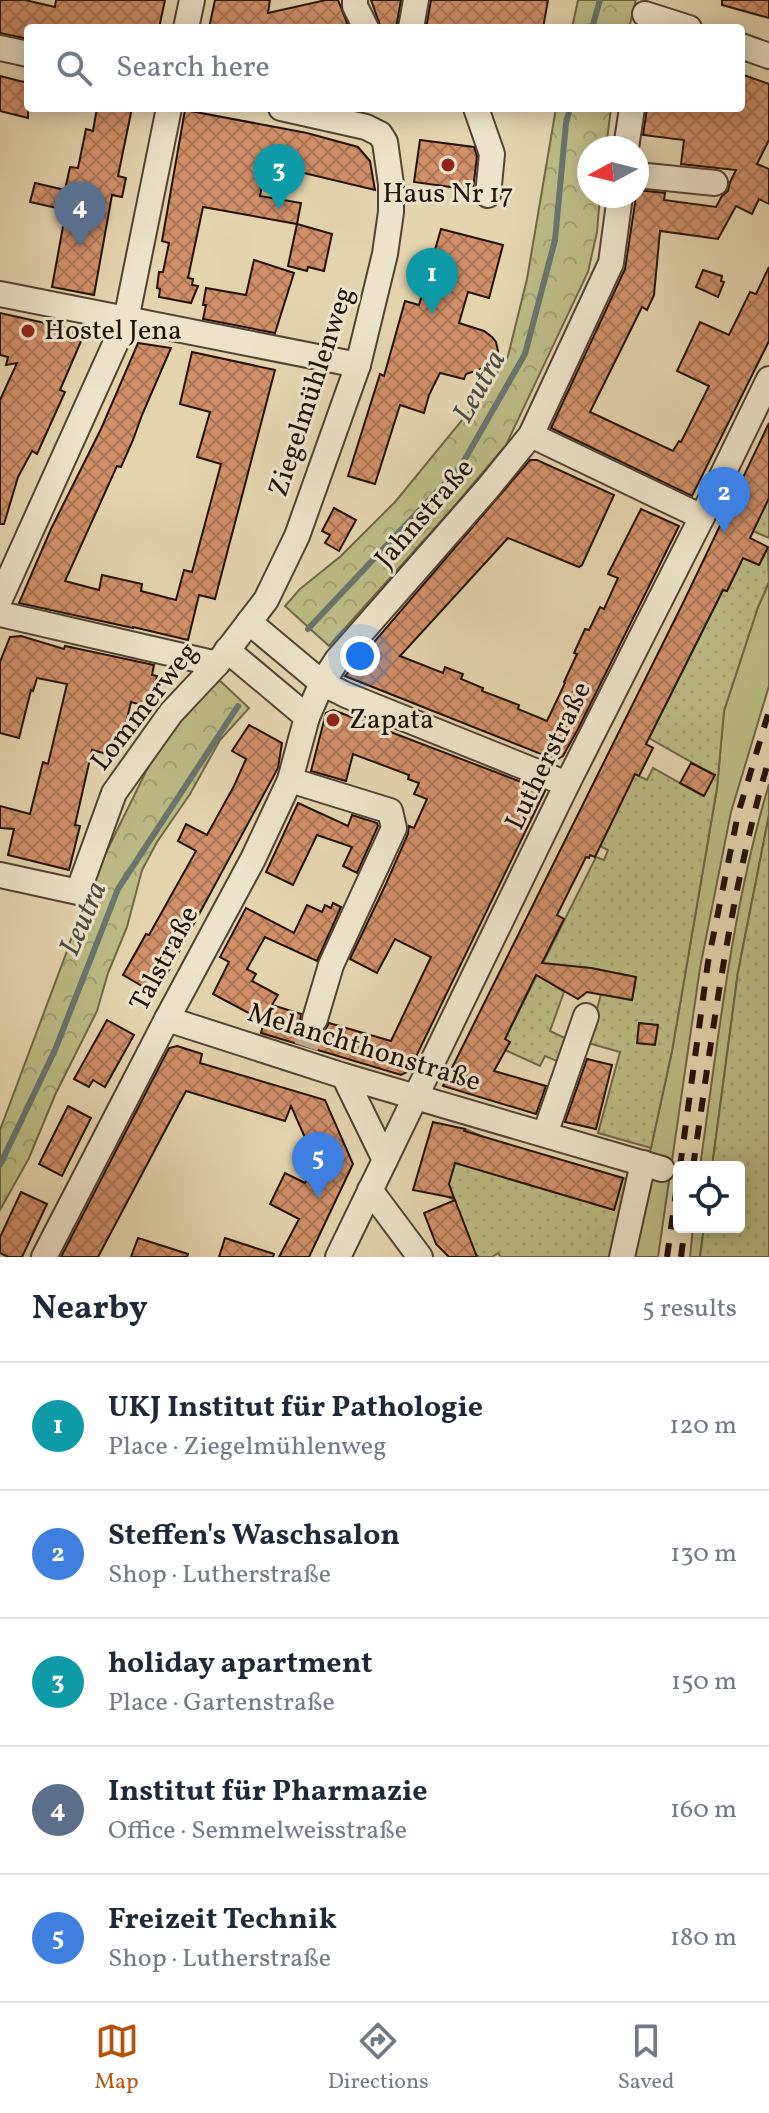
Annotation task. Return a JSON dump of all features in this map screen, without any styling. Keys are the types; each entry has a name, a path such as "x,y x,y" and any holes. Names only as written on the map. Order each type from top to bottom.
{"street":[{"path":"187,24 192,0"},
{"path":"355,0 364,24"},
{"path":"412,24 416,0"},
{"path":"646,14 677,24"},
{"path":"745,47 769,56"},
{"path":"0,48 24,53"},
{"path":"0,599 12,546 126,320 168,112"},
{"path":"306,112 373,123"},
{"path":"477,112 492,154 488,195"},
{"path":"628,136 631,112"},
{"name":"Ziegelmühlenweg","path":"222,657 266,600 297,536 358,365 385,254 391,212 385,142 373,123"},
{"path":"649,176 715,183"},
{"name":"Jahnstraße","path":"322,683 337,660 531,435 611,263 618,208"},
{"path":"0,294 358,365"},
{"name":"Lutherstraße","path":"338,1257 567,784 769,379"},
{"path":"531,435 702,517"},
{"path":"0,614 222,657 307,717"},
{"path":"249,622 322,683 567,784"},
{"name":"Lommerweg","path":"0,875 78,892 114,793 171,713 222,657"},
{"name":"Talstraße","path":"44,1257 253,859 290,780 307,717 322,683"},
{"path":"290,780 390,811 394,828 331,965 315,1019"},
{"path":"545,1134 586,1016"},
{"name":"Melanchthonstraße","path":"167,1019 304,1055 344,1076 652,1166 622,1257"},
{"path":"344,1076 385,1160"},
{"path":"370,1190 420,1257"}],"green space":[{"path":"578,0 636,0 630,24 573,24"},
{"path":"555,112 610,112 608,136 577,136 577,208 599,208 588,272 506,445 329,646 285,606 395,502 477,402 508,356 527,279"},
{"path":"769,498 769,538 753,531"},
{"path":"768,547 769,582 724,711 717,788 672,1051 651,1148 598,1133 620,1052 588,1043 601,994 632,1000 636,977 591,968 548,981 564,992 550,1031 571,1041 562,1063 545,1056 540,1066 505,1050 505,1039 596,857 604,860 608,850 600,846 635,774 647,780 653,768 703,796 714,775 649,738 723,590 727,591 743,558 759,565"},
{"path":"769,582 769,686 731,812 700,968 658,1257 627,1257 672,1051 717,788 724,711"},
{"path":"216,677 249,708 220,740 142,870 127,927 108,973 97,1011 55,1095 29,1158 0,1210 0,1130 89,887 169,725"},
{"path":"769,784 769,815 738,972 713,1161 701,1161 736,926"},
{"path":"769,815 769,1257 700,1257 703,1233 745,1233 745,1161 713,1161 738,972"},
{"path":"465,1129 484,1137 475,1168 614,1209 623,1178 643,1184 627,1257 501,1257 498,1253 492,1257 479,1257 459,1238 455,1200 445,1196"},
{"path":"692,1233 703,1233 700,1257 690,1257"}],"building":[{"path":"0,0 25,0 55,7 56,0 165,0 160,24 24,24 24,38 0,33"},
{"path":"215,0 270,0 268,13 338,0 347,24 210,24"},
{"path":"371,0 401,0 397,24 380,24"},
{"path":"431,0 548,0 544,24 427,24"},
{"path":"722,0 769,0 769,18 722,5"},
{"path":"745,75 769,84 769,140 757,164 769,169 769,204 759,199 752,214 736,206 718,239 660,231 654,295 647,310 642,307 590,412 673,451 681,442 709,386 677,371 700,322 729,335 750,292 756,294 769,267 769,341 692,496 551,428 625,269 634,208 649,208 649,191 665,193 664,200 716,207 728,191 736,170 681,164 684,140 643,135 646,112 745,112"},
{"path":"0,76 24,82 24,112 28,112 28,118 0,111"},
{"path":"96,112 131,112 118,176 126,178 122,197 112,195 94,295 52,287 66,210 30,202 35,183 65,190 70,167 78,168 86,129 93,131"},
{"path":"185,112 307,133 358,147 370,161 375,190 266,164 260,196 301,203 297,224 203,207 188,278 193,279 192,285 198,286 191,303 159,297 159,272 163,272 169,243 162,241"},
{"name":"Haus Nr 17","path":"420,140 474,147 477,156 473,190 414,182"},
{"path":"297,224 332,234 324,271 288,266"},
{"path":"441,229 503,245 489,298 468,292 459,323 492,337 498,351 496,359 490,366 466,374 464,379 440,373 424,413 400,405 375,484 348,476 380,374 384,376 405,301 419,305"},
{"path":"254,260 294,273 275,333 203,319 206,288 246,295"},
{"path":"703,270 722,276 721,281 724,282 718,297 696,287"},
{"path":"0,313 85,332 60,390 65,392 37,454 32,451 18,477 4,524 0,524 0,400 17,363 6,365 8,357 0,355"},
{"path":"138,343 171,348 121,467 117,466 65,581 99,590 102,575 142,584 141,591 176,600 184,570 192,572 221,464 197,457 210,412 180,404 192,352 275,370 215,599 199,595 188,640 19,603"},
{"path":"769,423 769,498 750,538 768,547 759,565 743,558 727,591 723,590 646,744 653,748 639,776 635,774 595,857 586,857 557,915 564,919 542,963 636,977 632,1000 587,992 578,999 536,975 505,1039 510,1042 494,1071 546,1086 536,1114 443,1086 684,601"},
{"path":"530,460 537,460 614,495 582,565 579,567 508,538 400,656 443,673 445,667 463,674 461,679 483,688 482,691 519,705 518,709 547,721 585,629 589,630 600,607 604,609 618,578 608,574 641,509 679,526 578,729 563,756 556,760 345,676"},
{"path":"334,508 356,520 339,551 325,543 330,535 322,531"},
{"path":"21,636 64,649 65,646 154,665 152,675 157,676 153,697 148,696 145,706 131,702 118,757 92,750 75,825 80,826 69,870 8,855 14,829 0,828 0,806 30,814 43,762 48,764 67,684 37,678 19,738 0,733 0,662 10,637"},
{"path":"333,710 545,791 409,1071 401,1075 261,1033 264,1021 213,994 229,962 220,957 246,908 294,933 307,905 322,912 325,905 331,908 333,903 341,907 317,961 265,937 247,969 256,974 252,981 278,995 272,1005 301,1014 300,1022 312,1034 325,1030 329,1023 391,1041 431,957 395,939 377,973 350,959 409,826 414,828 427,799 414,794 419,783 408,779 409,775 353,754 346,781 311,771 326,713"},
{"path":"249,725 282,743 278,768 156,994 123,975 196,851 178,841 186,824 207,835 234,786 246,759 232,751"},
{"path":"691,763 715,775 704,796 680,783"},
{"path":"298,803 348,826 352,815 377,823 357,873 343,866 352,847 317,835 293,885 266,872"},
{"path":"107,1020 134,1035 105,1087 93,1080 89,1087 74,1079"},
{"path":"639,1023 658,1025 655,1045 637,1043"},
{"path":"177,1046 202,1054 200,1063 325,1100 353,1164 309,1257 279,1257 299,1219 270,1204 285,1173 305,1183 314,1167 319,1169 291,1106 285,1121 186,1091 98,1257 61,1257 169,1048"},
{"path":"587,1059 612,1065 596,1129 565,1122"},
{"path":"68,1106 91,1118 62,1176 39,1164"},
{"path":"433,1122 623,1178 614,1210 455,1163 449,1184 454,1198 413,1190"},
{"path":"21,1192 47,1204 22,1257 8,1257 0,1253 0,1237"},
{"path":"455,1200 477,1257 449,1257 436,1244 424,1213"},
{"path":"138,1238 188,1254 187,1257 131,1257"},
{"path":"225,1238 274,1254 273,1257 219,1257"}],"waterway":[{"name":"Leutra","path":"593,24 600,0"},
{"name":"Leutra","path":"308,629 461,466 525,354 555,240 569,112"},
{"name":"Leutra","path":"0,1165 55,1050 118,889 238,706"}],"tunnel":[{"path":"306,1047 315,1019"}],"railway":[{"path":"681,1161 708,962 738,814 769,711"},
{"path":"694,1161 733,910 769,759"},
{"path":"667,1257 673,1214"},
{"path":"681,1257 684,1233"}],"place":[{"name":"Haus Nr 17","path":"448,165"},
{"name":"holiday apartment","path":"279,210"},
{"name":"Institut für Pharmazie","path":"80,247"},
{"name":"UKJ Institut für Pathologie","path":"432,314"},
{"name":"Hostel Jena","path":"28,331"},
{"name":"Steffen's Waschsalon","path":"724,533"},
{"name":"Zapata","path":"333,720"},
{"name":"Freizeit Technik","path":"318,1198"}]}
